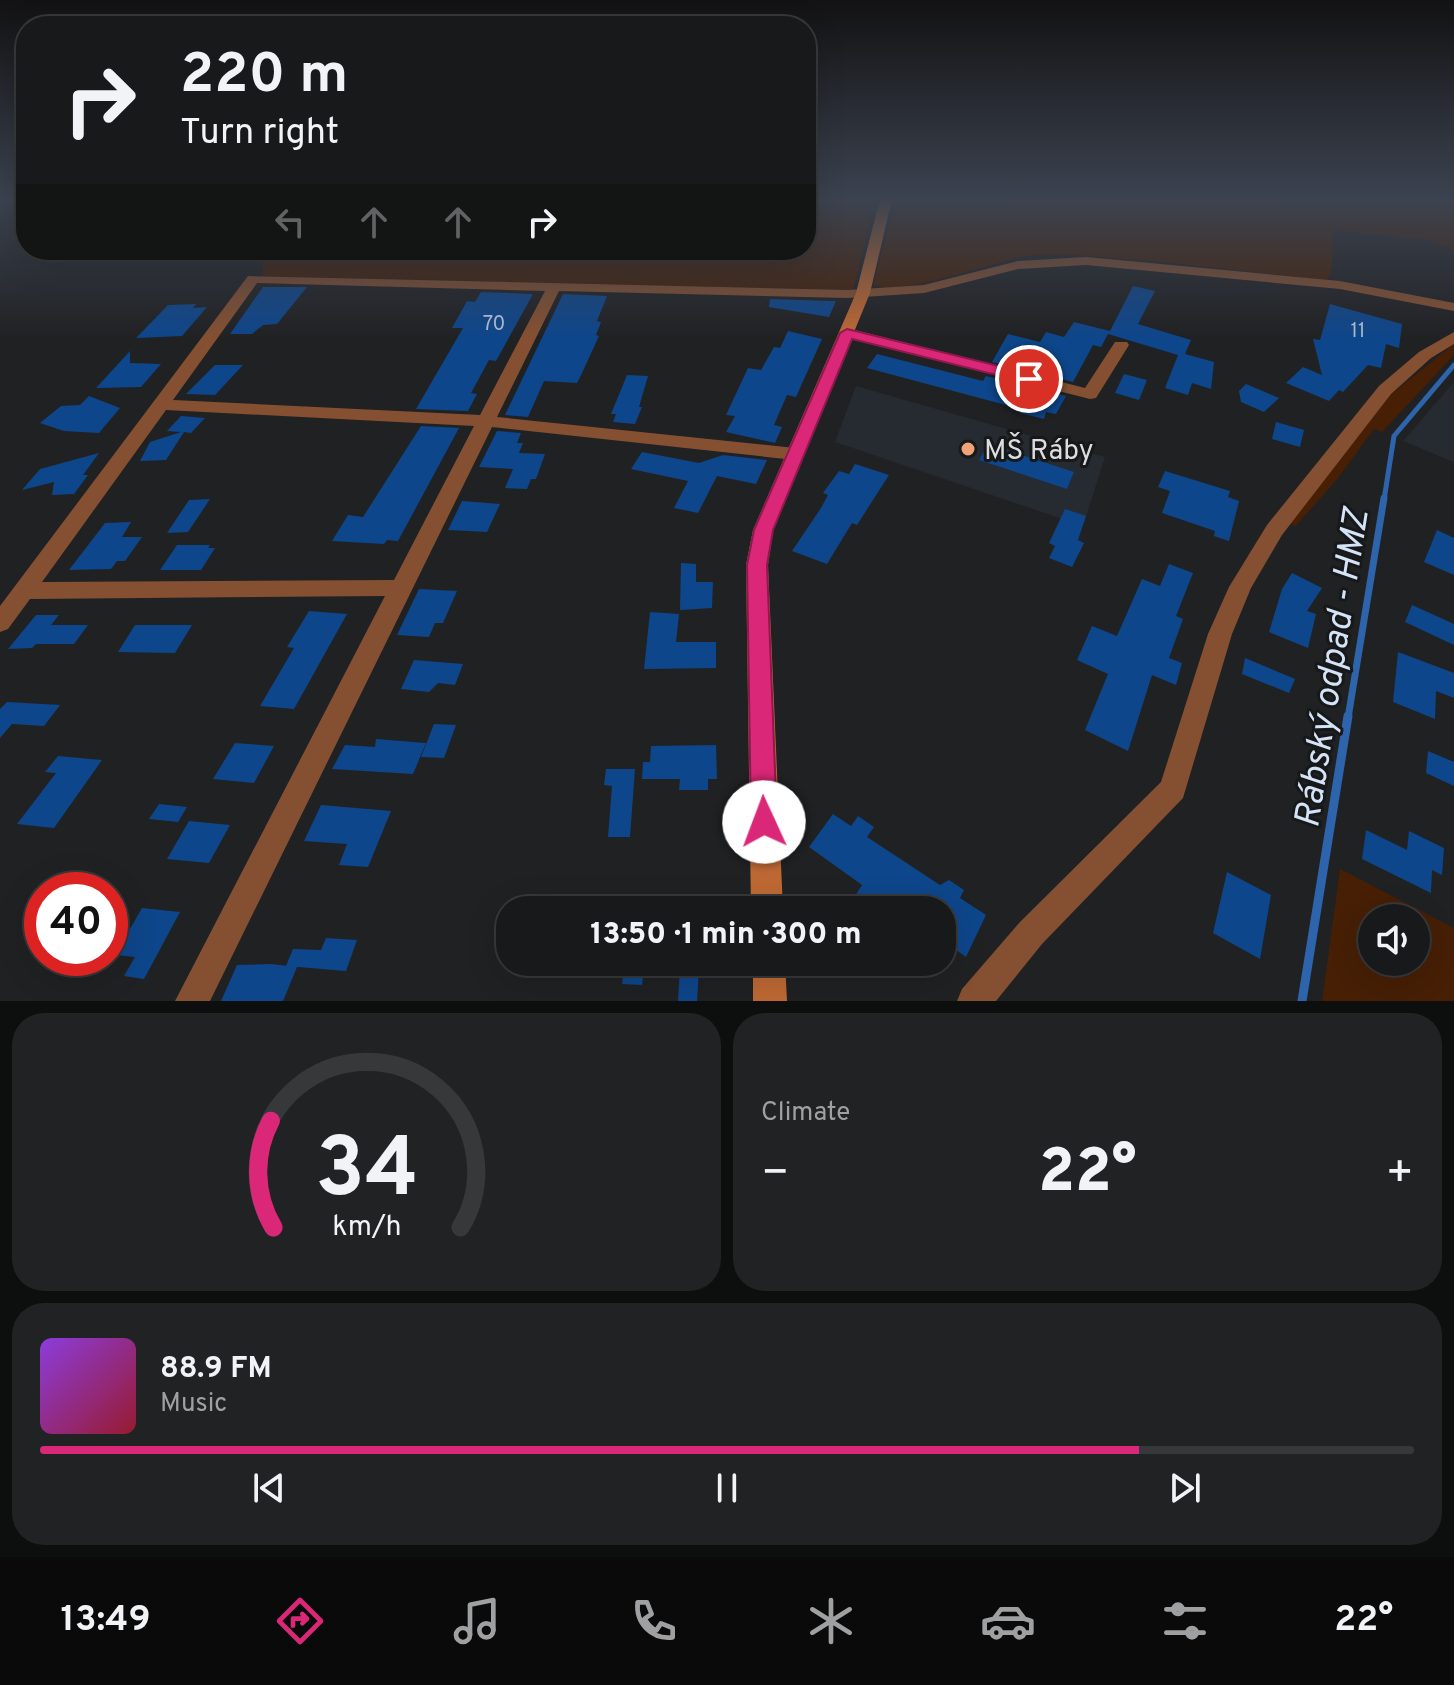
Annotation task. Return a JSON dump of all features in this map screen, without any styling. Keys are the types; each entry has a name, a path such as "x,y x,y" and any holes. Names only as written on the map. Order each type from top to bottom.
{"street":[{"path":"767,896 757,565 763,530 863,293 875,246"},
{"path":"0,623 253,279 863,293 924,289 1018,265 1086,261 1340,285 1454,307"},
{"path":"192,1001 554,287"},
{"path":"847,333 1090,394 1121,345"},
{"path":"974,1001 1031,933 1173,789 1220,634 1240,587 1274,530 1385,390 1425,355 1454,337"},
{"path":"162,405 485,421 795,454"},
{"path":"24,591 402,588"},
{"path":"769,976 770,1001"}],"shaded area":[{"path":"816,246 864,246 853,290 263,276 263,260 816,260"},
{"path":"884,246 1333,246 1328,280 1141,260 1044,255 1008,260 901,287 873,284"},
{"path":"1454,344 1454,355 1382,432 1374,429 1338,478 1295,527 1291,522 1385,399"},
{"path":"1454,382 1454,462 1403,441"},
{"name":"MŠ Ráby","path":"856,386 1105,457 1083,526 835,442"},
{"path":"1340,869 1408,904 1358,904 1358,976 1430,976 1430,916 1454,928 1454,1001 1322,1001"}],"building":[{"path":"1133,286 1155,291 1138,324 1191,340 1185,354 1214,362 1211,389 1192,383 1188,395 1165,388 1178,355 1108,334 1101,347 1093,345 1073,382 992,362 1008,334 1040,342 1046,332 1064,337 1074,322 1110,331"},
{"path":"263,287 307,287 277,324 263,325 252,334 230,334"},
{"path":"481,292 533,294 496,361 489,360 471,393 477,394 468,411 416,409 463,328 452,328 467,301 475,302"},
{"path":"563,294 607,296 597,321 601,322 596,335 599,336 582,373 577,383 544,381 528,417 505,415"},
{"path":"770,299 836,301 829,317 769,307"},
{"path":"196,304 193,308 207,307 182,336 136,338 168,305"},
{"path":"1330,304 1402,324 1399,348 1386,344 1381,368 1368,365 1343,392 1339,390 1329,401 1286,383 1303,367 1322,375 1313,339 1320,340"},
{"path":"788,331 822,339 796,397 787,395 774,425 782,427 775,443 726,432 735,416 726,415 748,368 761,370 774,347 780,348"},
{"path":"130,351 130,363 161,364 141,387 96,388"},
{"path":"877,354 983,381 986,376 1066,396 1056,414 1046,412 1044,419 1020,413 1021,409 867,368"},
{"path":"215,365 243,365 215,395 186,394"},
{"path":"1124,374 1147,380 1139,400 1115,393"},
{"path":"627,375 648,376 635,424 613,422 616,414 611,414"},
{"path":"1246,384 1279,398 1264,412 1241,402 1239,391"},
{"path":"89,396 120,408 99,433 64,431 40,423 61,406 80,405"},
{"path":"181,416 205,418 191,433 184,432 166,460 140,461 150,442 181,432 167,431"},
{"path":"1276,422 1304,430 1300,447 1272,439"},
{"path":"421,426 459,428 398,541 387,540 384,544 332,541 348,515 363,517"},
{"path":"497,431 521,433 517,443 523,443 519,453 545,454 536,479 531,479 527,489 505,488 513,469 479,467"},
{"path":"988,444 1074,472 1067,489 979,460"},
{"path":"642,452 699,463 723,455 767,460 756,484 717,476 698,513 674,508 688,481 631,469"},
{"path":"99,453 74,494 52,495 54,482 22,490 40,469"},
{"path":"855,464 889,475 857,525 852,523 827,564 792,551 828,495 823,493 839,471 849,474"},
{"path":"1165,471 1230,491 1228,497 1239,501 1229,541 1214,536 1215,531 1162,513 1170,491 1158,487"},
{"path":"210,499 188,532 167,533 189,500"},
{"path":"462,501 500,504 487,532 448,530"},
{"path":"1065,509 1086,516 1078,540 1084,543 1072,567 1049,558 1055,546 1049,543"},
{"path":"131,522 122,537 142,537 125,561 117,561 111,569 69,570 105,523"},
{"path":"1437,530 1454,538 1454,575 1424,562"},
{"path":"177,545 210,545 208,548 215,548 201,570 160,570"},
{"path":"681,563 696,564 696,582 713,582 712,608 680,610"},
{"path":"1169,564 1193,573 1176,616 1183,619 1169,658 1182,663 1176,685 1152,675 1128,751 1085,730 1108,674 1077,660 1092,626 1117,636 1142,579 1160,586"},
{"path":"1292,573 1322,588 1307,611 1316,614 1308,648 1269,632 1282,589"},
{"path":"419,589 457,591 443,623 435,623 429,637 397,635"},
{"path":"1412,605 1454,624 1454,645 1405,622"},
{"path":"309,611 347,614 294,709 260,706 294,648 287,647"},
{"path":"650,612 679,614 676,642 716,642 716,668 644,669"},
{"path":"36,615 59,615 51,625 88,625 74,644 36,644 32,648 8,649"},
{"path":"135,625 192,625 175,653 118,652"},
{"path":"1398,652 1454,673 1454,698 1436,691 1435,719 1393,702"},
{"path":"1245,658 1295,679 1289,693 1242,674"},
{"path":"414,660 463,664 455,685 438,683 429,692 401,689"},
{"path":"7,702 60,705 44,726 12,724 0,738 0,709"},
{"path":"434,724 456,725 444,758 421,757"},
{"path":"376,739 426,743 413,774 332,769 345,745 375,747"},
{"path":"235,743 274,746 254,783 213,779"},
{"path":"716,745 717,779 708,779 708,790 679,790 680,779 642,779 643,762 650,762 651,746"},
{"path":"1428,751 1454,762 1454,786 1426,773"},
{"path":"58,756 102,760 54,828 17,824 56,773 45,772"},
{"path":"606,769 635,769 630,837 608,837 612,786 604,785"},
{"path":"159,804 187,807 178,822 149,819"},
{"path":"321,805 391,811 368,867 339,865 347,844 304,841"},
{"path":"833,814 851,826 858,816 874,827 867,837 940,885 949,880 964,890 960,898 986,915 966,957 956,950 956,896 855,896 862,885 809,847"},
{"path":"189,821 230,825 209,863 167,859"},
{"path":"1366,830 1407,850 1409,831 1444,848 1442,875 1432,870 1431,893 1362,859"},
{"path":"1227,872 1271,895 1260,959 1213,933"},
{"path":"142,908 180,912 144,979 124,976 128,976 135,957 128,956 128,932"},
{"path":"326,938 357,940 346,971 286,966 293,949 321,950"},
{"path":"237,965 297,967 283,1001 221,1001"},
{"path":"623,976 643,976 642,985 622,984"},
{"path":"680,976 699,976 697,1001 678,1001"}],"waterway":[{"name":"Rábský odpad - HMZ","path":"1384,500 1394,436 1454,365"},
{"name":"Rábský odpad - HMZ","path":"1348,718 1384,498"},
{"name":"Rábský odpad - HMZ","path":"1302,1001 1348,716"}],"place":[{"name":"MŠ Ráby","path":"968,449"}],"route":[{"path":"764,822 757,565 763,530 847,333 1029,379"}]}
